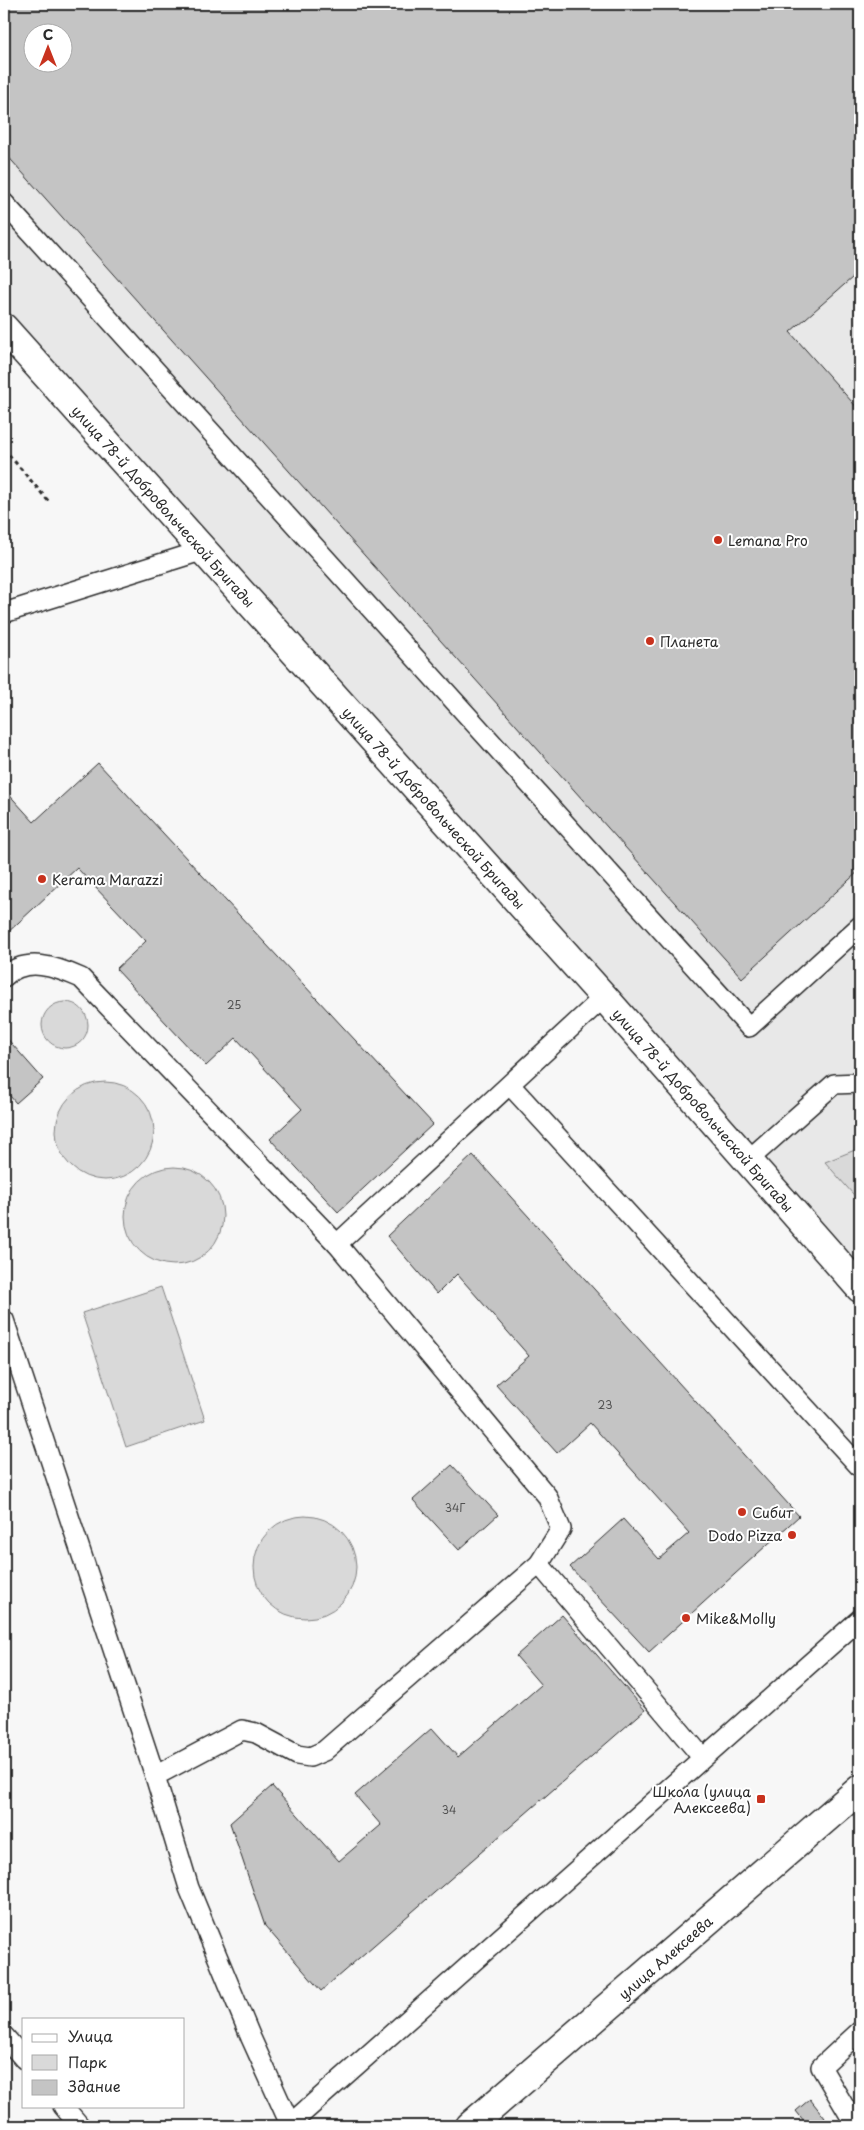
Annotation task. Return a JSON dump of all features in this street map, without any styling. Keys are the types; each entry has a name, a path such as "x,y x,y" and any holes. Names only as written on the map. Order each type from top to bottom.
{"street":[{"name":"улица 78-й Добровольческой Бригады","path":"4,328 604,996 860,1288"},
{"name":"улица Алексеева","path":"470,2126 860,1789"}],"lane":[{"path":"4,204 749,1027 860,926"},
{"path":"4,613 204,550"},
{"path":"4,977 11,970 26,964 40,965 81,978 337,1244 547,1496 561,1529 539,1564 324,1751 310,1757 297,1755 256,1733 242,1730 155,1776"},
{"path":"337,1244 604,996"},
{"path":"747,1161 834,1084 860,1083"},
{"path":"510,1085 860,1467"},
{"path":"4,1320 155,1776 189,1888 289,2125 702,1757 860,1619"},
{"path":"539,1564 702,1757"},
{"path":"856,2126 821,2068 860,2032"},
{"path":"4,2036 22,2058"},
{"path":"65,2108 80,2126"}],"path":[{"path":"4,449 50,503"}],"shaded area":[{"name":"Планета","path":"4,4 860,4 860,1288 4,328"}],"green space":[{"path":"65,1002 78,1006 84,1012 88,1025 84,1038 78,1044 65,1048 52,1044 46,1038 42,1025 46,1012 52,1006"},
{"path":"105,1082 124,1086 139,1097 150,1112 154,1131 150,1150 139,1165 124,1176 105,1180 86,1176 71,1165 60,1150 56,1131 60,1112 71,1097 86,1086"},
{"path":"860,1148 860,1202 825,1162"},
{"path":"174,1167 193,1171 208,1182 219,1197 223,1216 219,1235 208,1250 193,1261 174,1265 155,1261 140,1250 129,1235 125,1216 129,1197 140,1182 155,1171"},
{"path":"161,1287 205,1420 126,1447 82,1313"},
{"path":"305,1516 324,1520 341,1531 352,1548 356,1567 352,1586 341,1603 324,1614 305,1618 286,1614 269,1603 258,1586 254,1567 258,1548 269,1531 286,1520"}],"building":[{"name":"Планета","path":"4,4 860,4 860,271 790,332 860,411 860,870 742,978 4,152"},
{"path":"98,763 433,1124 338,1212 270,1139 302,1109 236,1038 206,1066 116,969 146,941 77,868 4,936 4,789 34,822"},
{"path":"4,1035 43,1079 16,1103 4,1089"},
{"path":"473,1155 799,1516 649,1652 570,1567 623,1519 659,1559 689,1533 590,1423 557,1453 496,1385 529,1356 457,1274 437,1294 387,1236"},
{"path":"452,1465 498,1515 459,1550 413,1500"},
{"path":"562,1615 645,1710 321,1991 265,1926 230,1823 272,1786 339,1861 381,1825 355,1795 432,1728 458,1757 541,1685 516,1656"},
{"path":"810,2099 825,2118 815,2126 808,2126 796,2111"}],"place":[{"name":"Lemana Pro","path":"718,540"},
{"name":"Планета","path":"650,641"},
{"name":"Kerama Marazzi","path":"42,879"},
{"name":"Сибит","path":"742,1512"},
{"name":"Dodo Pizza","path":"792,1535"},
{"name":"Mike&Molly","path":"686,1618"},
{"name":"Школа (улица Алексеева)","path":"761,1799"}]}
